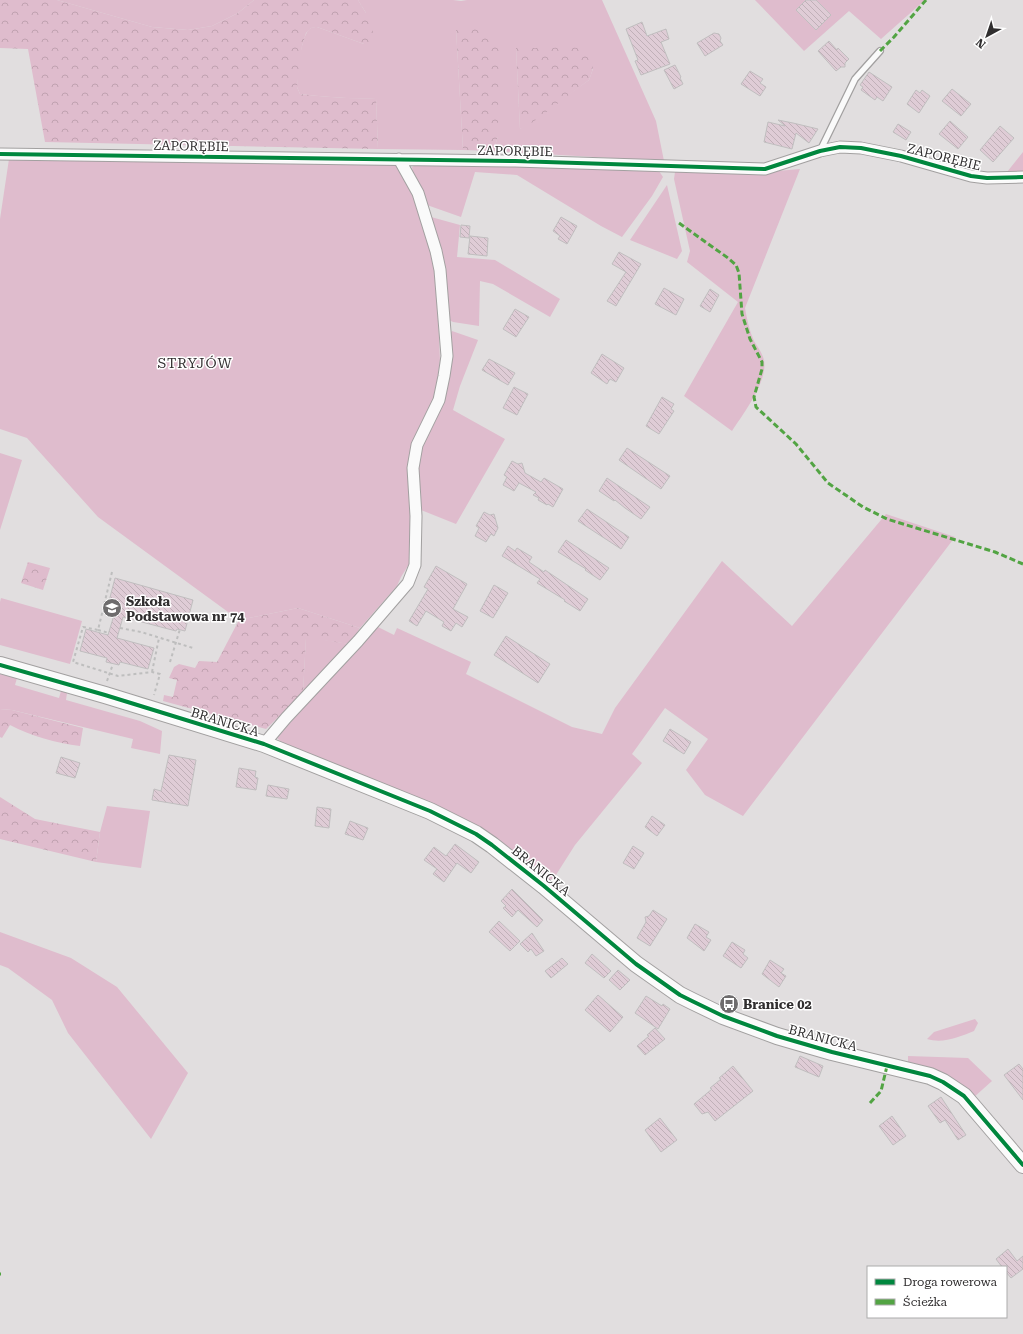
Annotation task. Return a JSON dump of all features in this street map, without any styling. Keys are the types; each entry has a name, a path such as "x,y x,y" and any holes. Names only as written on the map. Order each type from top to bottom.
{"street":[{"name":"ZAPORĘBIE","path":"0,154 508,161 766,169 820,151 840,147 861,148 901,156 971,176 987,178 1023,177"},
{"path":"264,744 286,718 358,641 406,585 415,565 416,516 413,468 417,445 439,400 447,356 440,270 436,251 418,193 399,159"},
{"name":"BRANICKA","path":"0,665 105,695 264,744 430,811 476,834 492,845 526,871 636,964 680,995 723,1016 777,1036 832,1052 930,1076 943,1082 964,1096 1023,1165"}],"lane":[{"path":"820,151 855,79 880,51"}],"path":[{"path":"98,630 112,572"},
{"path":"109,633 83,627 73,662 118,676 152,672 160,674 153,698"},
{"path":"120,628 141,632 193,648"},
{"path":"170,662 180,630"},
{"path":"152,672 158,638"},
{"path":"150,661 154,662"},
{"path":"106,685 113,664"}],"green space":[{"path":"0,0 57,0 152,27 188,30 212,26 238,13 254,0 358,0 366,13 377,43 371,45 364,44 317,27 311,28 306,33 302,46 297,87 300,94 338,98 376,98 378,149 45,142 28,49 0,48"},
{"path":"57,0 254,0 238,13 212,26 188,30 152,27"},
{"path":"358,0 602,0 656,121 664,161 493,151 498,137 456,29 463,150 378,149 376,98 338,98 300,94 297,87 300,55 307,32 313,27 317,27 364,44 366,13","holes":["516,48 553,48 593,69 589,80 520,129"]},
{"path":"755,0 925,0 881,39 849,11 804,51"},
{"path":"463,26 486,32 499,38 498,137 493,151 463,150 456,29"},
{"path":"564,45 582,49 589,57 593,66 589,80 529,125 520,129 516,48 553,48"},
{"path":"1023,152 1023,171 1007,172"},
{"path":"9,159 397,164 406,178 431,240 437,291 440,360 435,398 413,444 411,561 397,586 360,628 298,608 239,620 98,517 27,438 0,429 0,219"},
{"path":"420,163 533,164 659,171 663,177 652,196 622,237 601,226 517,175 475,172 461,217 427,205 412,167"},
{"path":"800,169 745,308 751,333 763,357 764,366 760,385 755,396 732,431 684,396 738,302 687,262 690,251 674,179 675,172 766,172"},
{"path":"667,185 682,251 677,259 630,240"},
{"path":"431,217 460,225 457,257 495,260 560,299 550,317 493,284 480,281 479,326 449,320"},
{"path":"452,331 478,340 460,386 453,410 505,439 456,524 421,510 418,506 417,470 420,446 442,401 448,337"},
{"path":"0,453 22,460 0,530"},
{"path":"886,514 955,537 743,816 705,795 686,770 708,739 665,708 632,754 642,763 575,845 554,878 547,881 485,831 281,742 277,738 353,650 376,626 394,635 397,628 471,662 466,674 572,727 602,734 615,708 722,561 792,626"},
{"path":"28,562 50,568 43,590 21,583"},
{"path":"1,598 82,621 70,664 0,645"},
{"path":"298,608 360,628 350,644 306,638 303,693 266,729 163,701 164,695 173,697 177,680 169,678 174,667 179,664 195,668 199,661 217,662 239,620"},
{"path":"306,637 350,644 303,693"},
{"path":"0,674 17,678 15,685 59,698 61,691 67,693 66,700 140,721 162,731 160,754 131,748 133,739 12,710 0,709"},
{"path":"0,709 12,710 83,728 80,746 44,738 10,725 2,738 0,737"},
{"path":"0,797 35,819 100,832 96,862 0,839"},
{"path":"107,806 150,811 141,868 96,862 100,832"},
{"path":"0,932 71,958 117,987 188,1073 151,1139 68,1033 52,1000 8,968 0,965"},
{"path":"975,1019 978,1023 974,1031 945,1040 939,1041 927,1039 934,1032"},
{"path":"908,1056 968,1058 992,1081 973,1098 912,1066 908,1062"}],"building":[{"path":"806,0 816,0 831,15 816,30 796,10"},
{"path":"642,22 647,36 666,29 669,39 661,42 670,64 641,75 635,61 638,60 626,29"},
{"path":"714,33 719,34 721,38 720,41 723,45 705,56 697,43"},
{"path":"829,41 837,50 838,48 849,59 845,63 845,67 841,67 836,71 818,51"},
{"path":"675,65 683,84 674,89 664,70"},
{"path":"750,71 763,79 760,83 766,87 760,96 741,84"},
{"path":"869,72 892,87 883,101 877,97 875,100 861,90 863,87 860,85"},
{"path":"952,89 971,104 961,116 942,101"},
{"path":"916,90 920,93 922,90 930,96 919,113 907,104"},
{"path":"778,120 818,129 809,143 796,133 792,149 764,142 768,122 785,126"},
{"path":"950,121 968,137 958,149 939,134"},
{"path":"898,124 911,132 906,140 893,132"},
{"path":"1000,126 1014,138 993,162 980,150"},
{"path":"561,217 577,226 567,244 558,239 560,236 553,231"},
{"path":"461,225 470,226 469,238 460,237"},
{"path":"470,236 488,238 487,256 468,254"},
{"path":"619,252 641,264 616,306 607,301 626,272 612,264"},
{"path":"664,288 684,299 676,315 655,304"},
{"path":"710,289 719,295 710,312 700,306"},
{"path":"515,309 529,317 516,337 503,329"},
{"path":"602,354 624,368 616,382 610,379 607,384 591,373"},
{"path":"489,359 515,373 508,385 482,370"},
{"path":"514,387 528,394 517,415 503,408"},
{"path":"662,397 674,404 671,409 674,411 659,434 646,426"},
{"path":"627,448 670,476 661,489 619,460"},
{"path":"512,461 518,464 522,463 525,473 541,482 544,478 563,489 553,507 538,500 539,498 533,495 536,492 519,483 514,491 503,485 507,477 504,475"},
{"path":"607,478 650,507 641,519 615,500 614,501 599,491"},
{"path":"587,509 629,537 621,549 578,521"},
{"path":"484,512 490,515 494,514 498,528 494,536 491,534 486,542 475,536 479,528 476,526"},
{"path":"566,540 609,568 600,580 585,570 586,569 558,552"},
{"path":"508,546 515,551 517,548 532,557 529,562 544,572 545,570 588,599 580,611 537,583 540,579 502,556"},
{"path":"436,566 467,584 453,609 468,617 462,627 456,623 451,631 442,626 444,622 426,611 417,626 409,621 428,589 424,587"},
{"path":"115,578 193,600 185,631 177,629 176,631 123,617 117,638 154,648 148,669 120,662 119,665 106,662 107,658 80,651 86,629 108,635 114,615 106,613"},
{"path":"494,585 508,593 493,618 480,611"},
{"path":"506,636 550,664 538,683 494,655"},
{"path":"670,729 691,742 684,754 663,741"},
{"path":"169,755 196,760 188,806 152,800 154,789 161,791"},
{"path":"61,757 80,763 75,778 56,773"},
{"path":"239,768 256,771 255,777 258,778 256,790 236,787"},
{"path":"268,785 289,789 287,799 266,796"},
{"path":"317,807 331,809 329,828 315,826"},
{"path":"652,816 665,825 657,836 645,827"},
{"path":"350,821 368,828 363,840 345,834"},
{"path":"455,844 479,862 471,873 457,863 444,882 433,874 437,869 424,860 434,847 446,856"},
{"path":"633,846 644,853 634,869 623,863"},
{"path":"512,889 543,920 537,927 518,910 512,917 503,908 506,906 501,901"},
{"path":"653,910 667,919 650,946 637,938 646,922 645,917 649,916"},
{"path":"499,921 520,941 510,951 489,932"},
{"path":"695,924 709,932 706,937 711,940 704,951 687,938"},
{"path":"532,933 544,951 536,956 531,949 528,952 520,944"},
{"path":"732,942 745,950 743,954 748,958 741,968 723,956"},
{"path":"592,954 611,971 604,978 585,963"},
{"path":"562,958 568,964 551,978 545,971"},
{"path":"770,960 784,969 781,973 786,976 779,987 762,974"},
{"path":"618,970 630,980 620,990 609,980"},
{"path":"598,995 623,1017 610,1032 585,1010"},
{"path":"646,996 670,1009 658,1029 635,1013"},
{"path":"655,1028 665,1039 645,1055 637,1046 649,1036 647,1035"},
{"path":"800,1056 823,1066 819,1077 795,1067"},
{"path":"1019,1064 1023,1069 1023,1100 1004,1075"},
{"path":"733,1066 753,1091 715,1121 708,1112 702,1114 694,1104 712,1089 710,1088 721,1079 719,1078"},
{"path":"941,1097 966,1135 958,1140 945,1120 940,1123 928,1106"},
{"path":"892,1116 906,1136 893,1145 879,1126"},
{"path":"660,1118 677,1140 661,1152 645,1130"},
{"path":"1008,1249 1017,1261 1023,1256 1023,1269 1011,1278 1007,1273 1007,1266 1001,1266 996,1259"}],"marked path":[{"path":"880,51 926,0"},
{"path":"679,223 736,265 739,273 742,314 750,339 762,362 762,369 754,397 756,407 796,444 828,483 863,507 887,519 995,552 1023,564"},
{"path":"870,1103 881,1091 887,1066"}],"cycle path":[{"path":"0,154 515,161 765,169 820,151 840,147 861,148 901,156 971,176 987,178 1023,177"},
{"path":"0,665 105,695 264,744 430,811 476,834 492,845 544,886 636,964 680,995 723,1016 777,1036 832,1052 930,1076 943,1082 964,1096 1023,1165"}],"place":[{"name":"Szkoła Podstawowa nr 74","path":"112,608"},
{"name":"Branice 02","path":"729,1004"}],"district":[{"name":"STRYJÓW","path":"195,363"}]}
